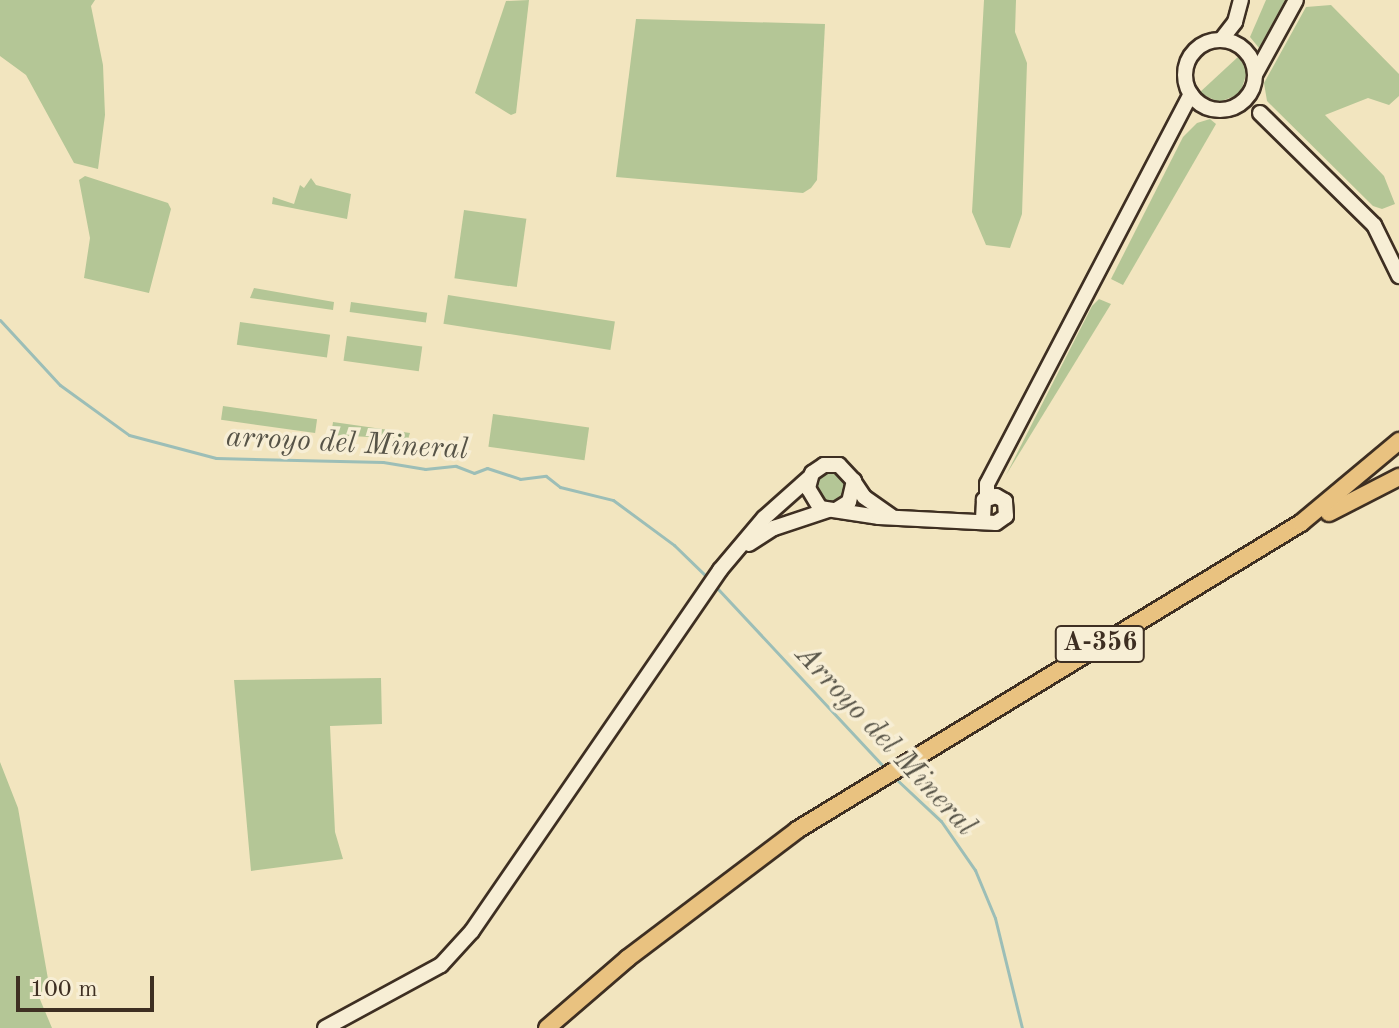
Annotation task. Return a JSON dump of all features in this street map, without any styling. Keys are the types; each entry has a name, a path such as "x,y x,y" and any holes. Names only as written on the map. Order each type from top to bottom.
{"main road":[{"name":"A-356","path":"1301,523 1399,441"},
{"name":"A-356","path":"547,1028 718,886 898,765 1301,523 1399,477"}],"street":[{"path":"1221,40 1235,22 1241,0"},
{"path":"1166,147 1190,121 1244,98 1296,0"},
{"path":"1213,109 1191,94 1185,74 1188,60 1204,44 1221,40 1241,48 1254,75"},
{"path":"810,477 809,496 832,510 952,519 988,506 998,483 1004,456 1191,94"},
{"path":"1244,98 1374,225 1399,276"},
{"path":"1388,252 1399,285"},
{"path":"325,1028 441,965 472,931 642,678 730,559 810,477 831,464 845,469 864,497 892,516"},
{"path":"730,559 774,528 849,502 854,481"}],"green space":[{"path":"0,0 95,0 91,6 103,65 105,115 98,169 74,163 26,75 0,56"},
{"path":"529,0 516,113 511,115 475,93 506,1"},
{"path":"984,0 1016,0 1015,32 1027,63 1022,214 1010,248 986,245 972,212"},
{"path":"1266,0 1285,0 1259,48 1250,37"},
{"path":"1331,5 1399,74 1399,96 1389,105 1368,98 1325,115 1384,176 1395,204 1382,209 1373,206 1267,101 1264,83 1306,7"},
{"path":"636,19 825,24 817,180 811,188 803,193 616,177"},
{"path":"1239,56 1247,72 1240,94 1219,102 1199,93"},
{"path":"1210,119 1216,124 1123,285 1111,279 1183,137 1197,123"},
{"path":"85,176 168,203 171,209 149,293 84,278 90,238 79,180"},
{"path":"311,178 316,185 351,194 347,219 272,204 273,197 294,204 300,185 304,188"},
{"path":"464,210 526,219 517,287 454,278"},
{"path":"254,288 334,302 333,310 250,298"},
{"path":"448,295 615,321 610,350 443,324"},
{"path":"1099,299 1111,304 1006,475 1092,306"},
{"path":"351,302 427,313 426,323 350,312"},
{"path":"240,322 330,335 327,357 237,345"},
{"path":"347,336 422,347 419,371 344,361"},
{"path":"223,406 317,419 315,433 221,420"},
{"path":"493,414 589,427 584,460 488,447"},
{"path":"333,422 410,433 408,439 331,435"},
{"path":"831,471 842,476 847,487 842,498 831,503 820,498 815,487 820,476"},
{"path":"381,678 382,724 330,726 335,832 343,859 251,871 234,680"},
{"path":"0,762 18,808 48,979 39,997 52,1028 0,1028"}],"waterway":[{"name":"arroyo del Mineral","path":"0,320 60,385 129,435 216,458 383,462 425,469 456,466 474,473 487,468 520,479 546,476 560,487 613,500 674,545 706,576"},
{"name":"Arroyo del Mineral","path":"718,589 887,770"},
{"name":"Arroyo del Mineral","path":"895,778 941,821 975,870 995,918 1022,1028"}]}
